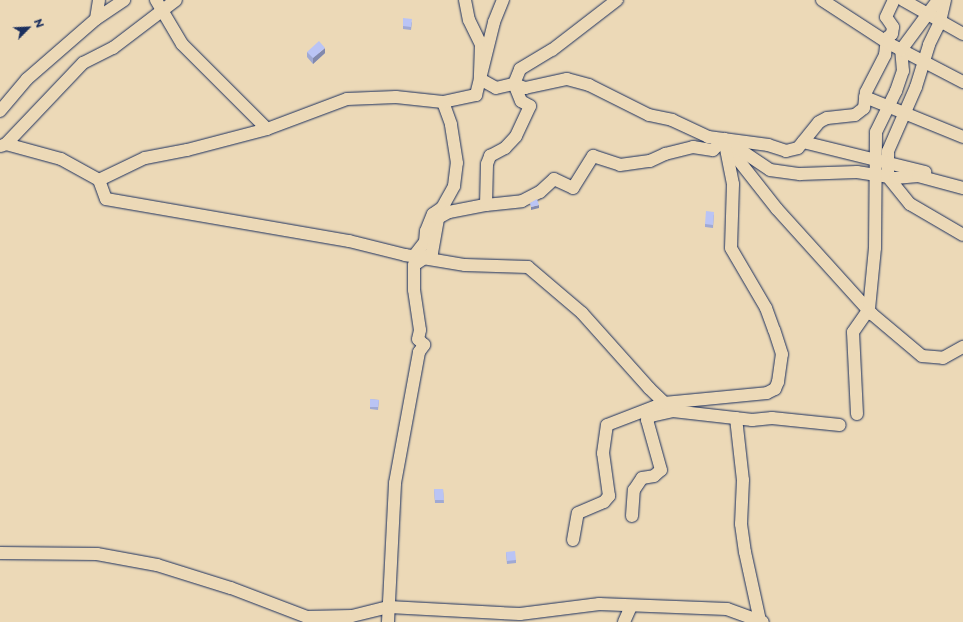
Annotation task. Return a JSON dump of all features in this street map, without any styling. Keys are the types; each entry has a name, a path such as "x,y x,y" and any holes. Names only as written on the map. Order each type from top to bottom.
{"street":[{"path":"96,19 99,0"},
{"path":"0,111 27,79 96,19 124,0"},
{"path":"156,0 182,44 267,129"},
{"path":"3,145 83,63 113,48 176,0"},
{"path":"465,0 469,20 481,45 480,79"},
{"path":"99,180 145,158 267,129 347,99 396,97 443,102 476,95 494,22 503,0"},
{"path":"486,205 490,156 505,148 516,136 530,106 521,101 514,84 520,69 552,50 618,0"},
{"path":"822,0 888,43 963,82"},
{"path":"480,79 496,88 514,84 524,88 567,79 588,84 649,115 672,120 708,137 724,141 768,144 786,151 798,148 809,132 819,122 827,118 856,115 864,108 865,98 873,74 885,55 888,43 887,38 892,34 893,27 886,17 894,0"},
{"path":"903,0 963,34"},
{"path":"857,414 853,332 869,309 875,248 874,160 876,132 903,71 901,50 938,0"},
{"path":"946,0 940,22 888,151 888,177 910,204 963,235"},
{"path":"865,98 963,138"},
{"path":"388,622 395,483 419,352 424,345 418,339 420,330 414,290 414,265 425,242 426,231 433,214 442,208 454,186 457,164 451,124 443,102"},
{"path":"724,141 770,170 800,174 857,172 888,177 918,176 963,188"},
{"path":"418,257 432,253 438,218 449,212 486,205 522,201 540,192 554,179 573,188 593,156 620,165 650,161 665,154 693,147 712,150 724,141"},
{"path":"724,141 777,209 869,309 922,356 943,358 963,346"},
{"path":"573,540 578,512 604,502 609,496 603,453 607,425 668,407 768,393 775,389 783,366 782,354 766,308 731,248 733,184 724,141"},
{"path":"803,142 963,182"},
{"path":"3,145 61,159 99,180 106,199 350,240 418,257 464,265 528,267 582,313 668,407 736,418 772,418 840,425"},
{"path":"632,516 634,490 642,478 654,476 661,470 647,420 668,407"},
{"path":"736,418 743,480 742,524 745,552 761,621"},
{"path":"0,553 97,554 157,565 232,588 310,620 352,616 389,607 520,614 589,604 727,609 761,621"},
{"path":"624,622 631,606"}],"building":[{"path":"403,18 412,19 411,27 403,26"},
{"path":"319,41 325,48 313,58 307,52"},
{"path":"537,199 539,205 531,207 530,203"},
{"path":"706,211 714,212 713,225 705,224"},
{"path":"370,399 379,400 378,407 370,407"},
{"path":"434,489 443,489 444,500 435,500"},
{"path":"515,551 516,560 507,561 506,552"}]}
